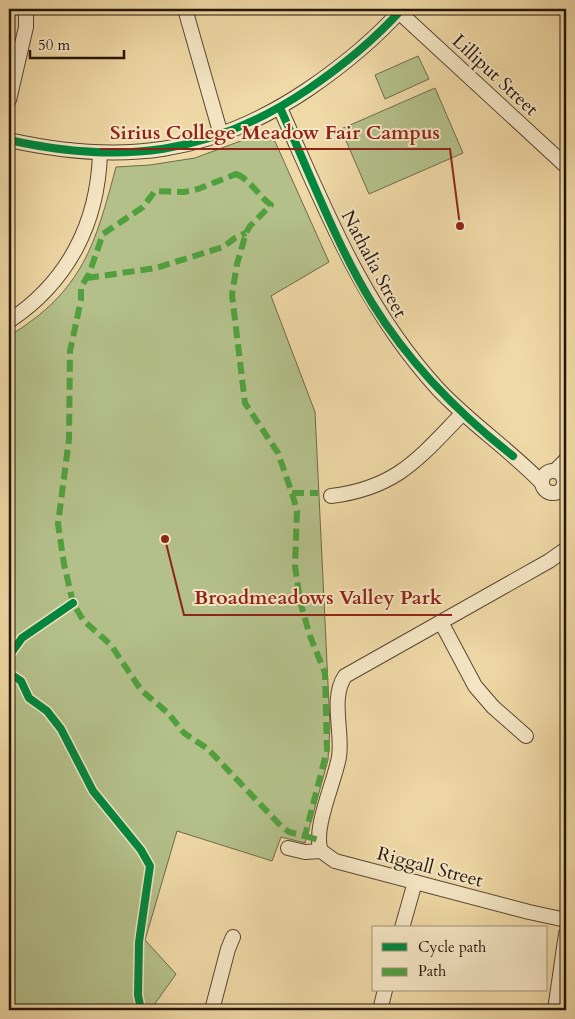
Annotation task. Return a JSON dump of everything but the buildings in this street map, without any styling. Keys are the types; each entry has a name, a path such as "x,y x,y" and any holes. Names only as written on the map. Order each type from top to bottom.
{"street":[{"path":"9,100 26,27 26,9"},
{"path":"185,9 221,135"},
{"path":"9,140 61,150 100,153 166,149 221,135 253,123 280,108 340,66 400,10"},
{"name":"Lilliput Street","path":"400,10 566,166"},
{"name":"Nathalia Street","path":"280,108 342,246 370,300 417,364 462,414 513,456 559,481"},
{"path":"9,321 40,298 54,283 74,254 89,222 100,171 100,153"},
{"path":"331,496 360,492 404,471 462,414"},
{"path":"559,481 566,460"},
{"path":"321,851 319,846 320,831 339,756 339,690 342,680 354,670 549,561 566,549"},
{"path":"440,622 476,686 493,707 526,736"},
{"name":"Riggall Street","path":"288,848 305,852 321,851 335,861 566,920"},
{"path":"403,926 414,882"},
{"path":"555,1010 566,934"},
{"path":"212,1010 233,937"},
{"path":"380,1010 385,992"}],"green space":[{"path":"418,56 429,79 385,99 375,75"},
{"path":"435,88 463,153 369,194 341,129"},
{"path":"262,133 273,137 329,262 271,296 315,412 330,726 328,760 305,843 281,837 272,861 177,831 145,940 176,974 154,1005 144,1010 9,1010 9,336 34,319 54,302 70,283 92,243 101,220 116,167 150,165 195,158"}],"marked path":[{"path":"236,174 245,179 271,205 250,226 246,233 237,264 232,295 245,403 278,453 292,493 297,511 295,566 300,601 310,636 325,673 327,750 305,836 289,832 281,826 208,749 184,733 168,713 141,690 111,645 83,620 73,603 64,564 58,524 69,439 70,351 81,300 81,287 89,274 103,234 143,207 155,191 184,192 198,189 236,174"},
{"path":"87,278 156,268 223,247 246,233"},
{"path":"292,493 318,493"},
{"path":"305,836 319,840"}],"cycle path":[{"path":"9,140 50,148 89,152 127,152 164,149 200,141 235,129 271,112 307,90 357,52 402,9"},
{"path":"280,108 346,256 386,325 418,366 454,405 513,456"},
{"path":"9,656 22,638 73,603"},
{"path":"9,673 21,681 29,698 47,711 61,729 93,791 141,850 150,866 139,942 138,995 141,1010"}],"place":[{"name":"Sirius College Meadow Fair Campus","path":"460,226"},
{"name":"Broadmeadows Valley Park","path":"165,539"}]}
